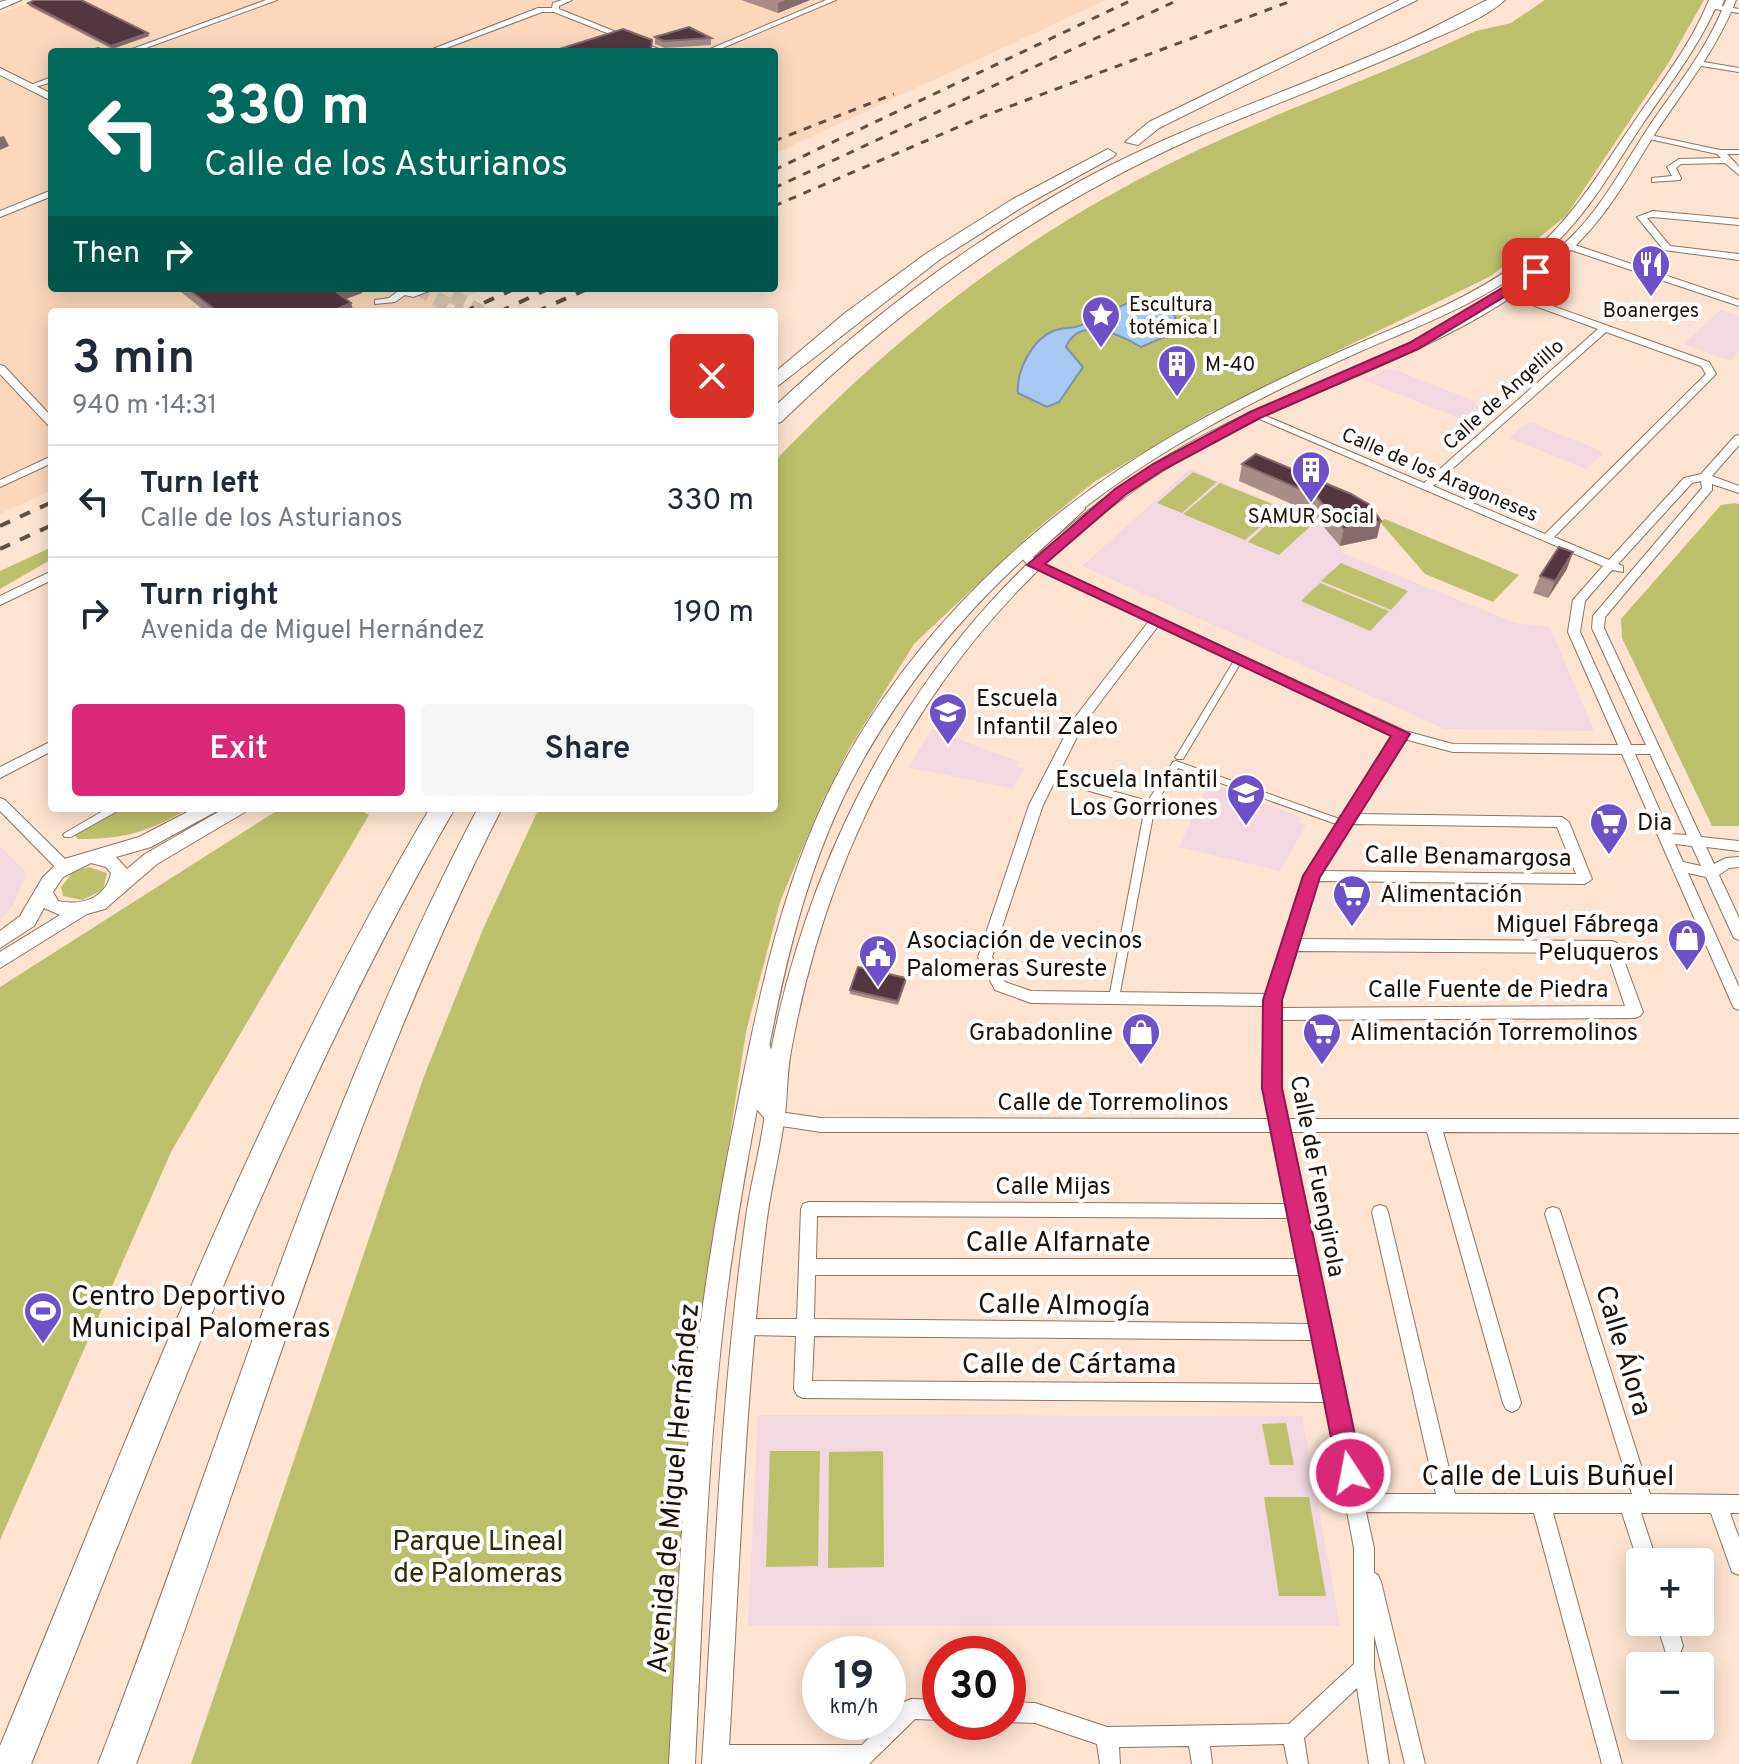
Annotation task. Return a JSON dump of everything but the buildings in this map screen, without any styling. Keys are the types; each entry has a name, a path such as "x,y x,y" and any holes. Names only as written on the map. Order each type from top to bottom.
{"highway":[{"path":"1133,142 1154,125 1410,0"},
{"path":"778,414 844,352 897,309 987,244 1060,199 1159,148 1435,34 1496,0"},
{"path":"1370,44 1395,34"},
{"path":"778,379 819,342 922,263 1026,198 1212,104 1316,65"},
{"path":"12,1764 230,1231 378,919 441,812"},
{"path":"117,1764 179,1605 275,1326 380,1046 429,931 488,812"}],"main road":[{"path":"1,3 16,0"}],"street":[{"path":"139,48 273,0"},
{"path":"529,0 542,8"},
{"path":"556,8 568,0"},
{"path":"717,48 832,0"},
{"name":"Avenida de Miguel Hernández","path":"716,1760 735,1432 755,1229 775,1118 781,1052 838,859 881,767 922,697 969,633 1034,565 1120,492 1200,443 1255,415 1413,346 1505,292 1569,246 1598,213 1698,63 1726,4"},
{"name":"Avenida de Miguel Hernández","path":"682,1764 705,1383 741,1134 776,962 811,856 854,761 900,689 947,626 995,575 1104,485 1179,437 1337,357 1466,300 1545,246 1584,203 1689,51 1726,4"},
{"path":"439,48 542,8 556,8 652,48"},
{"path":"0,60 48,81"},
{"path":"1698,63 1739,70"},
{"path":"0,71 48,96"},
{"path":"32,86 48,82"},
{"path":"1648,136 1720,152 1739,152"},
{"path":"1720,152 1739,172"},
{"path":"1655,180 1677,178 1671,167 1679,162 1728,160"},
{"path":"0,214 48,195"},
{"path":"1739,222 1653,214 1641,217 1667,248 1739,257"},
{"path":"1545,246 1569,246 1739,303"},
{"path":"378,302 392,300 397,292"},
{"path":"1505,292 1705,364 1711,374 1546,539"},
{"name":"Avenida de Miguel Hernández","path":"1413,346 1392,353 1381,346 1421,320"},
{"name":"Calle de Angelillo","path":"1425,488 1605,327"},
{"name":"Avenida de Miguel Hernández","path":"1325,385 1364,361 1354,354 1337,357"},
{"path":"0,368 48,419"},
{"name":"Calle de los Aragoneses","path":"1255,415 1632,575"},
{"path":"1705,477 1739,438"},
{"path":"0,484 48,461"},
{"path":"1705,477 1708,488 1702,498 1599,616 1598,628 1739,934"},
{"path":"1739,490 1705,477 1688,480 1579,600 1574,632 1739,1004"},
{"name":"Avenida de Miguel Hernández","path":"1034,565 1027,557 1104,485"},
{"path":"1034,565 1401,734 1453,748 1653,750"},
{"path":"0,601 48,577"},
{"path":"1155,621 1078,723 1036,805 985,957 1000,986 1031,997 1114,998 1272,1007"},
{"path":"1180,757 1239,659"},
{"name":"Calle de Fuengirola","path":"1401,734 1312,876 1272,1007 1272,1088 1357,1503 1365,1558 1415,1764"},
{"path":"0,773 48,747"},
{"path":"1114,998 1150,805 1176,764 1344,821"},
{"path":"1051,777 1150,805"},
{"path":"0,803 63,866"},
{"path":"68,835 109,812"},
{"path":"0,941 27,921 53,874 63,866 145,842 201,812"},
{"path":"0,961 46,930 99,904 151,859 232,812"},
{"name":"Calle Benamargosa","path":"1312,876 1585,879 1562,822 1344,821"},
{"path":"1665,838 1739,846"},
{"path":"90,857 117,865 120,872 117,888"},
{"path":"1678,866 1711,873 1726,863 1739,862"},
{"path":"44,892 52,906 61,910 86,909"},
{"name":"Calle Fuente de Piedra","path":"1272,1007 1635,1012 1612,947 1289,945"},
{"name":"Avenida de Miguel Hernández","path":"763,1028 766,1070 759,1103 775,1118"},
{"name":"Calle de Torremolinos","path":"775,1118 821,1125 1739,1126"},
{"path":"1433,1127 1512,1403"},
{"name":"Calle Mijas","path":"807,1267 809,1209 1297,1211"},
{"path":"1380,1212 1448,1503"},
{"name":"Calle Álora","path":"1553,1214 1637,1504 1645,1548"},
{"path":"805,1328 807,1267"},
{"name":"Calle Alfarnate","path":"807,1267 1308,1267"},
{"name":"Calle Almogía","path":"745,1327 1322,1332"},
{"name":"Calle de Cártama","path":"805,1328 803,1389 1334,1393"},
{"name":"Calle de Luis Buñuel","path":"1357,1503 1739,1504"},
{"path":"1541,1503 1612,1764"},
{"path":"1717,1504 1739,1565"},
{"name":"Calle de Fuengirola","path":"1365,1558 1364,1668 1379,1764"},
{"path":"1670,1636 1673,1646"},
{"path":"1026,1713 1107,1737 1293,1734 1364,1668"},
{"path":"716,1760 866,1755 911,1709 922,1709"},
{"path":"1293,1734 1298,1764"},
{"path":"1198,1735 1202,1764"},
{"path":"1107,1737 1110,1764"}],"shaded area":[{"path":"36,0 1106,0 778,152 778,48 48,48 48,292 477,292 443,308 48,308 48,492 0,514 0,14"},
{"path":"1720,310 1739,316 1739,353 1731,361 1684,344"},
{"path":"1386,370 1396,370 1477,402 1475,405 1483,408 1468,422 1363,380"},
{"path":"1532,423 1600,450 1602,455 1586,469 1509,438 1525,424"},
{"path":"1190,469 1320,522 1342,549 1340,552 1516,623 1550,627 1594,731 1445,729 1082,566"},
{"name":"Escuela Infantil Zaleo","path":"932,729 1019,762 1017,767 1024,769 1013,789 908,767"},
{"name":"Escuela Infantil Los Gorriones","path":"1208,783 1301,817 1299,822 1306,825 1280,871 1179,847"},
{"path":"0,846 24,870 25,875 14,904 0,920"},
{"path":"758,1415 1302,1416 1340,1626 748,1626"}],"green space":[{"name":"Parque Lineal de Palomeras","path":"1545,0 1704,0 1669,62 1566,216 1491,276 1208,414 1094,482 1034,531 914,644 849,749 821,804 780,902 746,1032 715,1231 670,1764 191,1764 424,1076 483,929 537,812 778,812 778,458 912,332 1011,257 1063,223 1118,191 1212,144 1476,31 1511,23"},
{"path":"1193,472 1217,482 1182,513 1157,503"},
{"path":"1220,483 1282,508 1245,540 1183,514"},
{"path":"1739,504 1739,826 1712,826 1622,638 1621,619 1721,505"},
{"path":"1284,509 1315,522 1279,555 1248,542"},
{"path":"1385,519 1519,575 1493,602 1425,574 1380,522"},
{"path":"48,549 48,561 0,589 0,571"},
{"path":"1341,563 1408,591 1391,610 1321,581"},
{"path":"1320,583 1389,611 1370,631 1301,601"},
{"path":"115,812 183,812 162,823 123,836 78,839 75,835"},
{"name":"Centro Deportivo Municipal Palomeras","path":"275,812 364,812 369,815 172,1150 0,1540 0,987"},
{"path":"89,867 107,873 103,890 82,900 63,896 61,887 73,872"},
{"path":"1286,1423 1294,1465 1270,1465 1262,1424"},
{"path":"770,1451 820,1451 818,1566 766,1567"},
{"path":"883,1451 884,1567 828,1568 829,1452"},
{"path":"1264,1497 1309,1497 1326,1596 1279,1596"}],"water":[{"path":"1148,297 1163,301 1172,311 1176,321 1167,336 1141,347 1101,330 1080,332 1072,337 1066,347 1083,367 1059,402 1047,407 1018,393 1020,375 1027,357 1045,335 1080,326 1123,305"}],"tunnel":[{"path":"424,292 454,308"},
{"path":"452,296 474,308"}],"railway":[{"path":"778,168 1132,0"},
{"path":"778,186 1178,0"},
{"path":"778,204 984,116 1294,0"},
{"path":"778,139 894,94"},
{"path":"473,308 507,292"},
{"path":"508,308 542,292"},
{"path":"545,308 580,292"},
{"path":"0,526 48,504"},
{"path":"0,549 48,527"}],"place":[{"name":"Boanerges","path":"1651,298"},
{"name":"Escultura totémica I","path":"1101,349"},
{"name":"M-40","path":"1177,398"},
{"name":"SAMUR Social","path":"1311,504"},
{"name":"Escuela Infantil Zaleo","path":"948,746"},
{"name":"Escuela Infantil Los Gorriones","path":"1246,827"},
{"name":"Dia","path":"1609,856"},
{"name":"Alimentación","path":"1352,928"},
{"name":"Miguel Fábrega Peluqueros","path":"1687,972"},
{"name":"Asociación de vecinos Palomeras Sureste","path":"878,988"},
{"name":"Grabadonline","path":"1141,1066"},
{"name":"Alimentación Torremolinos","path":"1322,1066"},
{"name":"Centro Deportivo Municipal Palomeras","path":"43,1345"}],"route":[{"path":"1350,1473 1272,1088 1272,1000 1312,876 1401,734 1034,565 1120,492 1158,467 1255,415 1413,346 1536,272"}]}
